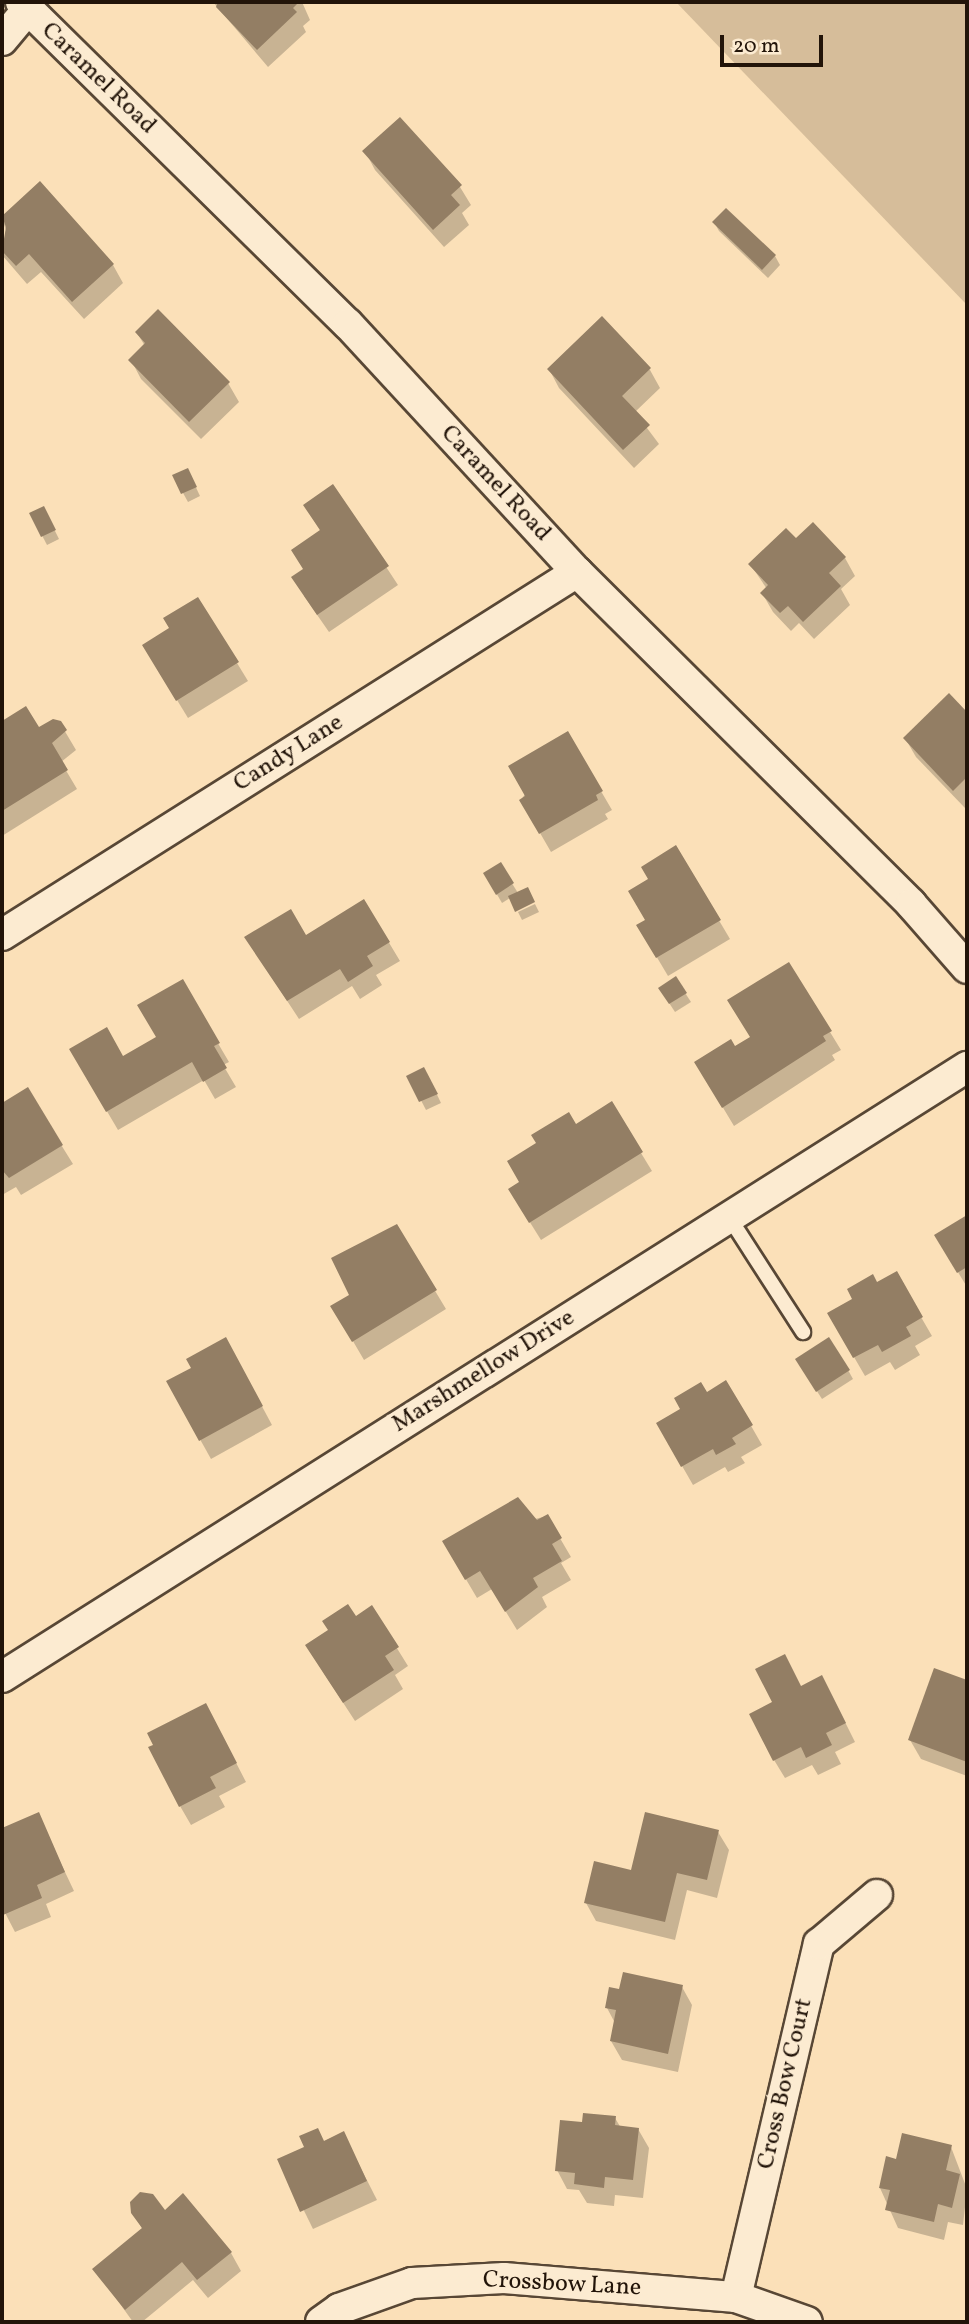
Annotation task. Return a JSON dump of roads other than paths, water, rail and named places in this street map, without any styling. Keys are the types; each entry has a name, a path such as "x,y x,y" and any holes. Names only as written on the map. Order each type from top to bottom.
{"street":[{"path":"2,40 24,6"},
{"name":"Caramel Road","path":"24,6 348,324 577,572 911,904 967,968"},
{"name":"Candy Lane","path":"2,935 577,572"},
{"name":"Marshmellow Drive","path":"2,1677 967,1067"},
{"name":"Cross Bow Court","path":"736,2297 819,1944 877,1895"},
{"name":"Crossbow Lane","path":"321,2322 340,2309 412,2283 504,2278 736,2297 807,2322"}],"lane":[{"path":"729,1217 803,1332"}]}
